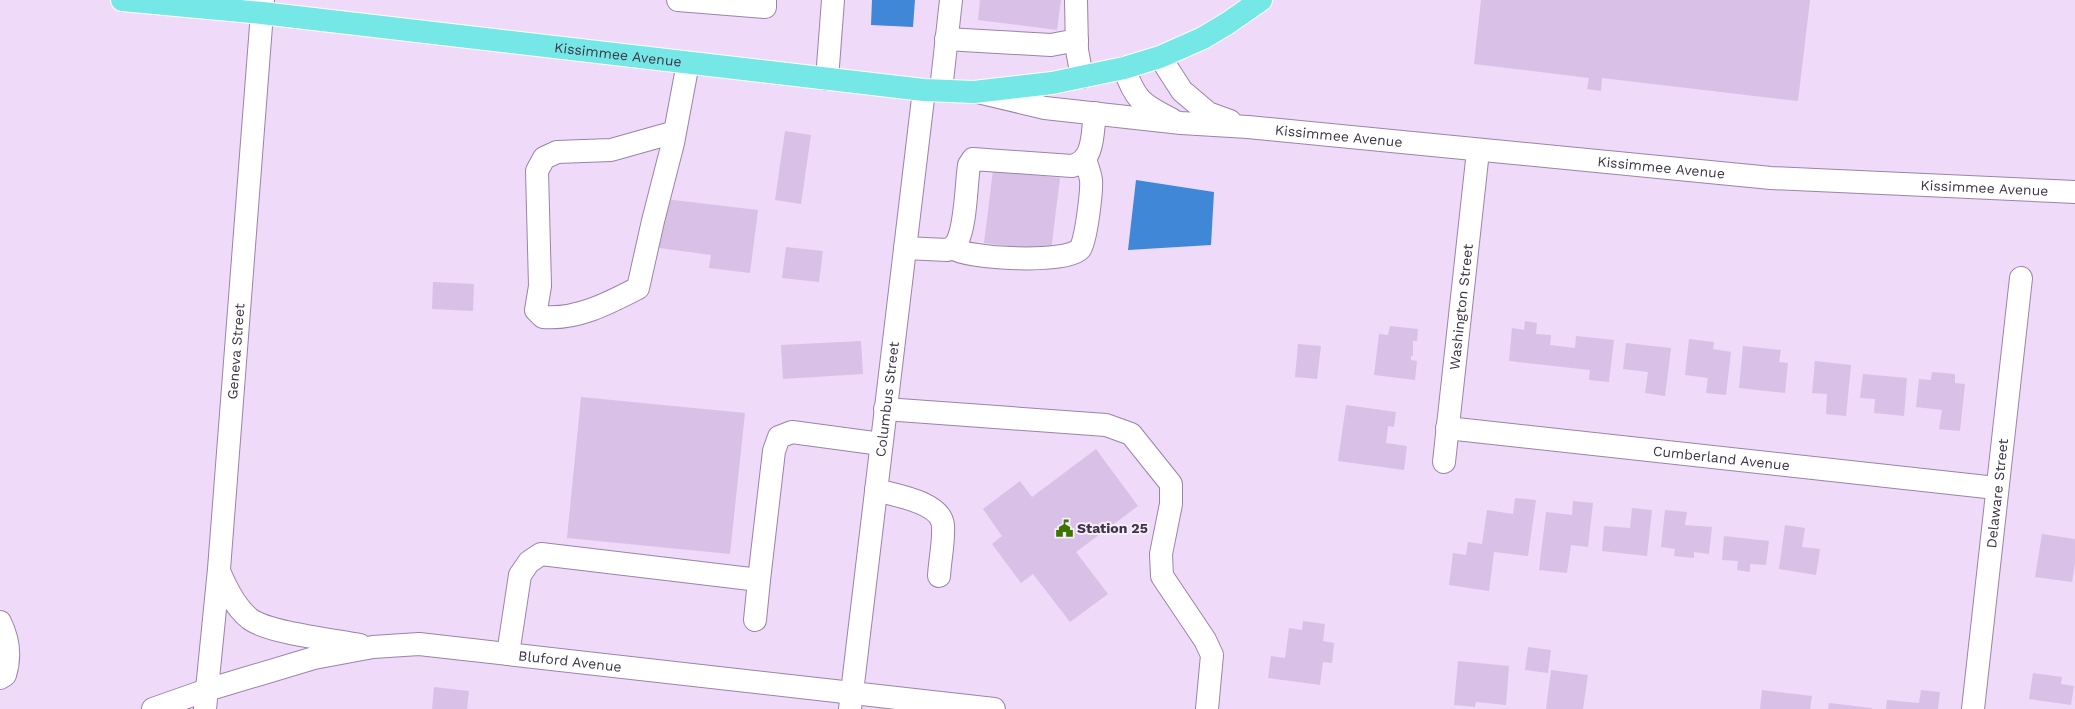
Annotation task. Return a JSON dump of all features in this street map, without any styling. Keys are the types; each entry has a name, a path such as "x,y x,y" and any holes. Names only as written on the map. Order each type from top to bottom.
{"main road":[{"name":"Kissimmee Avenue","path":"122,0 263,6 688,62 933,90 974,92 1052,83 1124,68 1160,57"},
{"path":"1160,57 1222,27 1261,0"}],"street":[{"path":"678,0 765,7 765,0"},
{"path":"827,78 833,0"},
{"name":"Columbus Street","path":"851,701 905,248 933,90 946,39 951,0"},
{"path":"1076,0 1077,40 1082,77"},
{"name":"Geneva Street","path":"206,700 219,569 263,6"},
{"path":"946,39 1052,45 1077,40"},
{"name":"Kissimmee Avenue","path":"1160,57 1182,90 1208,114 1248,127"},
{"path":"675,132 611,150 557,152 544,158 537,171 540,286 536,310 543,317 562,318 579,313 606,304 638,288 675,132 688,62"},
{"path":"1124,68 1132,91 1150,109 1181,124"},
{"name":"Kissimmee Avenue","path":"974,92 1045,108 1181,124 1248,127 1478,151 1770,178 2075,192"},
{"path":"905,248 948,250 957,243 962,226 969,165 973,159 997,159 1072,166 1079,164 1090,151 1094,113"},
{"name":"Washington Street","path":"1444,462 1478,151"},
{"path":"952,248 964,253 1030,259 1077,252 1084,242 1091,181 1084,159"},
{"name":"Delaware Street","path":"1973,709 1996,488 2021,278"},
{"path":"886,408 1106,425 1130,434 1171,484 1171,504 1160,554 1162,576 1205,640 1212,655 1207,709"},
{"name":"Cumberland Avenue","path":"1447,428 1996,488"},
{"path":"755,620 774,451 779,436 792,432 881,444"},
{"path":"876,490 923,503 938,513 943,524 939,576"},
{"path":"508,654 520,575 529,562 541,554 759,580"},
{"path":"219,569 226,588 239,608 251,620 279,630 373,647"},
{"path":"0,622 9,646 9,663 5,675 0,678"},
{"name":"Bluford Avenue","path":"153,709 206,700 314,658 373,647 418,644 508,654 851,701 994,709"}],"water":[{"path":"872,0 915,0 913,27 871,25"},
{"path":"1136,180 1214,192 1211,245 1128,250"}],"building":[{"path":"980,0 1061,0 1057,30 978,20"},
{"path":"1481,0 1810,0 1798,101 1602,78 1601,91 1587,89 1589,78 1474,64"},
{"path":"785,131 811,135 801,204 775,200"},
{"path":"993,170 1060,178 1051,251 984,243"},
{"path":"665,199 758,210 750,273 709,268 711,255 659,248"},
{"path":"786,247 823,251 819,282 782,278"},
{"path":"433,282 474,284 473,311 432,309"},
{"path":"1525,321 1537,323 1536,334 1551,335 1550,345 1575,348 1576,336 1614,340 1609,382 1589,380 1590,370 1509,361 1512,328 1524,330"},
{"path":"1390,326 1418,329 1417,341 1413,341 1413,356 1411,356 1411,360 1417,361 1415,380 1374,375 1379,334 1388,335"},
{"path":"1689,339 1714,342 1713,349 1731,352 1726,395 1706,393 1708,378 1685,375"},
{"path":"861,341 863,374 783,379 781,345"},
{"path":"1626,343 1671,348 1665,396 1645,393 1648,372 1623,369"},
{"path":"1298,344 1321,346 1317,379 1295,377"},
{"path":"1743,346 1781,350 1779,362 1788,363 1785,393 1739,388"},
{"path":"1815,361 1851,365 1846,416 1826,414 1827,394 1812,393"},
{"path":"1932,372 1955,374 1955,383 1965,384 1960,431 1939,429 1942,410 1916,407 1919,379 1931,380"},
{"path":"1863,374 1907,378 1904,416 1874,413 1875,399 1860,398"},
{"path":"581,397 745,413 730,554 567,538"},
{"path":"1346,405 1396,412 1394,427 1388,426 1386,443 1407,446 1404,470 1338,461"},
{"path":"1096,449 1138,506 1076,552 1108,594 1070,622 1033,574 1021,583 992,544 1002,536 983,509 1020,481 1032,497"},
{"path":"1515,498 1536,500 1528,556 1494,552 1489,591 1449,585 1453,553 1466,555 1468,542 1482,544 1487,510 1513,514"},
{"path":"1573,501 1593,503 1588,547 1571,545 1567,573 1539,570 1546,512 1572,515"},
{"path":"1632,508 1652,510 1647,556 1602,551 1604,526 1630,528"},
{"path":"1665,510 1687,512 1685,525 1712,527 1709,554 1694,552 1694,558 1674,556 1675,549 1661,547"},
{"path":"1785,525 1805,528 1802,547 1820,549 1816,575 1779,569"},
{"path":"2042,534 2075,539 2075,563 2072,582 2035,577"},
{"path":"1724,536 1769,541 1766,565 1750,564 1750,572 1737,570 1738,561 1722,560"},
{"path":"1303,621 1325,624 1323,641 1334,643 1332,663 1323,662 1320,685 1268,678 1271,656 1285,658 1289,628 1302,630"},
{"path":"1528,647 1551,650 1548,673 1525,670"},
{"path":"1458,661 1509,666 1506,705 1476,702 1475,707 1454,705"},
{"path":"1551,670 1588,675 1583,709 1546,709"},
{"path":"2033,673 2062,677 2061,684 2074,686 2071,705 2029,699"},
{"path":"434,687 469,691 467,709 432,709"},
{"path":"1762,690 1812,696 1810,709 1760,709"},
{"path":"1921,690 1940,692 1938,709 1886,709 1887,700 1919,703"},
{"path":"1829,703 1872,708 1872,709 1828,709"}],"place":[{"name":"Station 25","path":"1064,528"}]}
